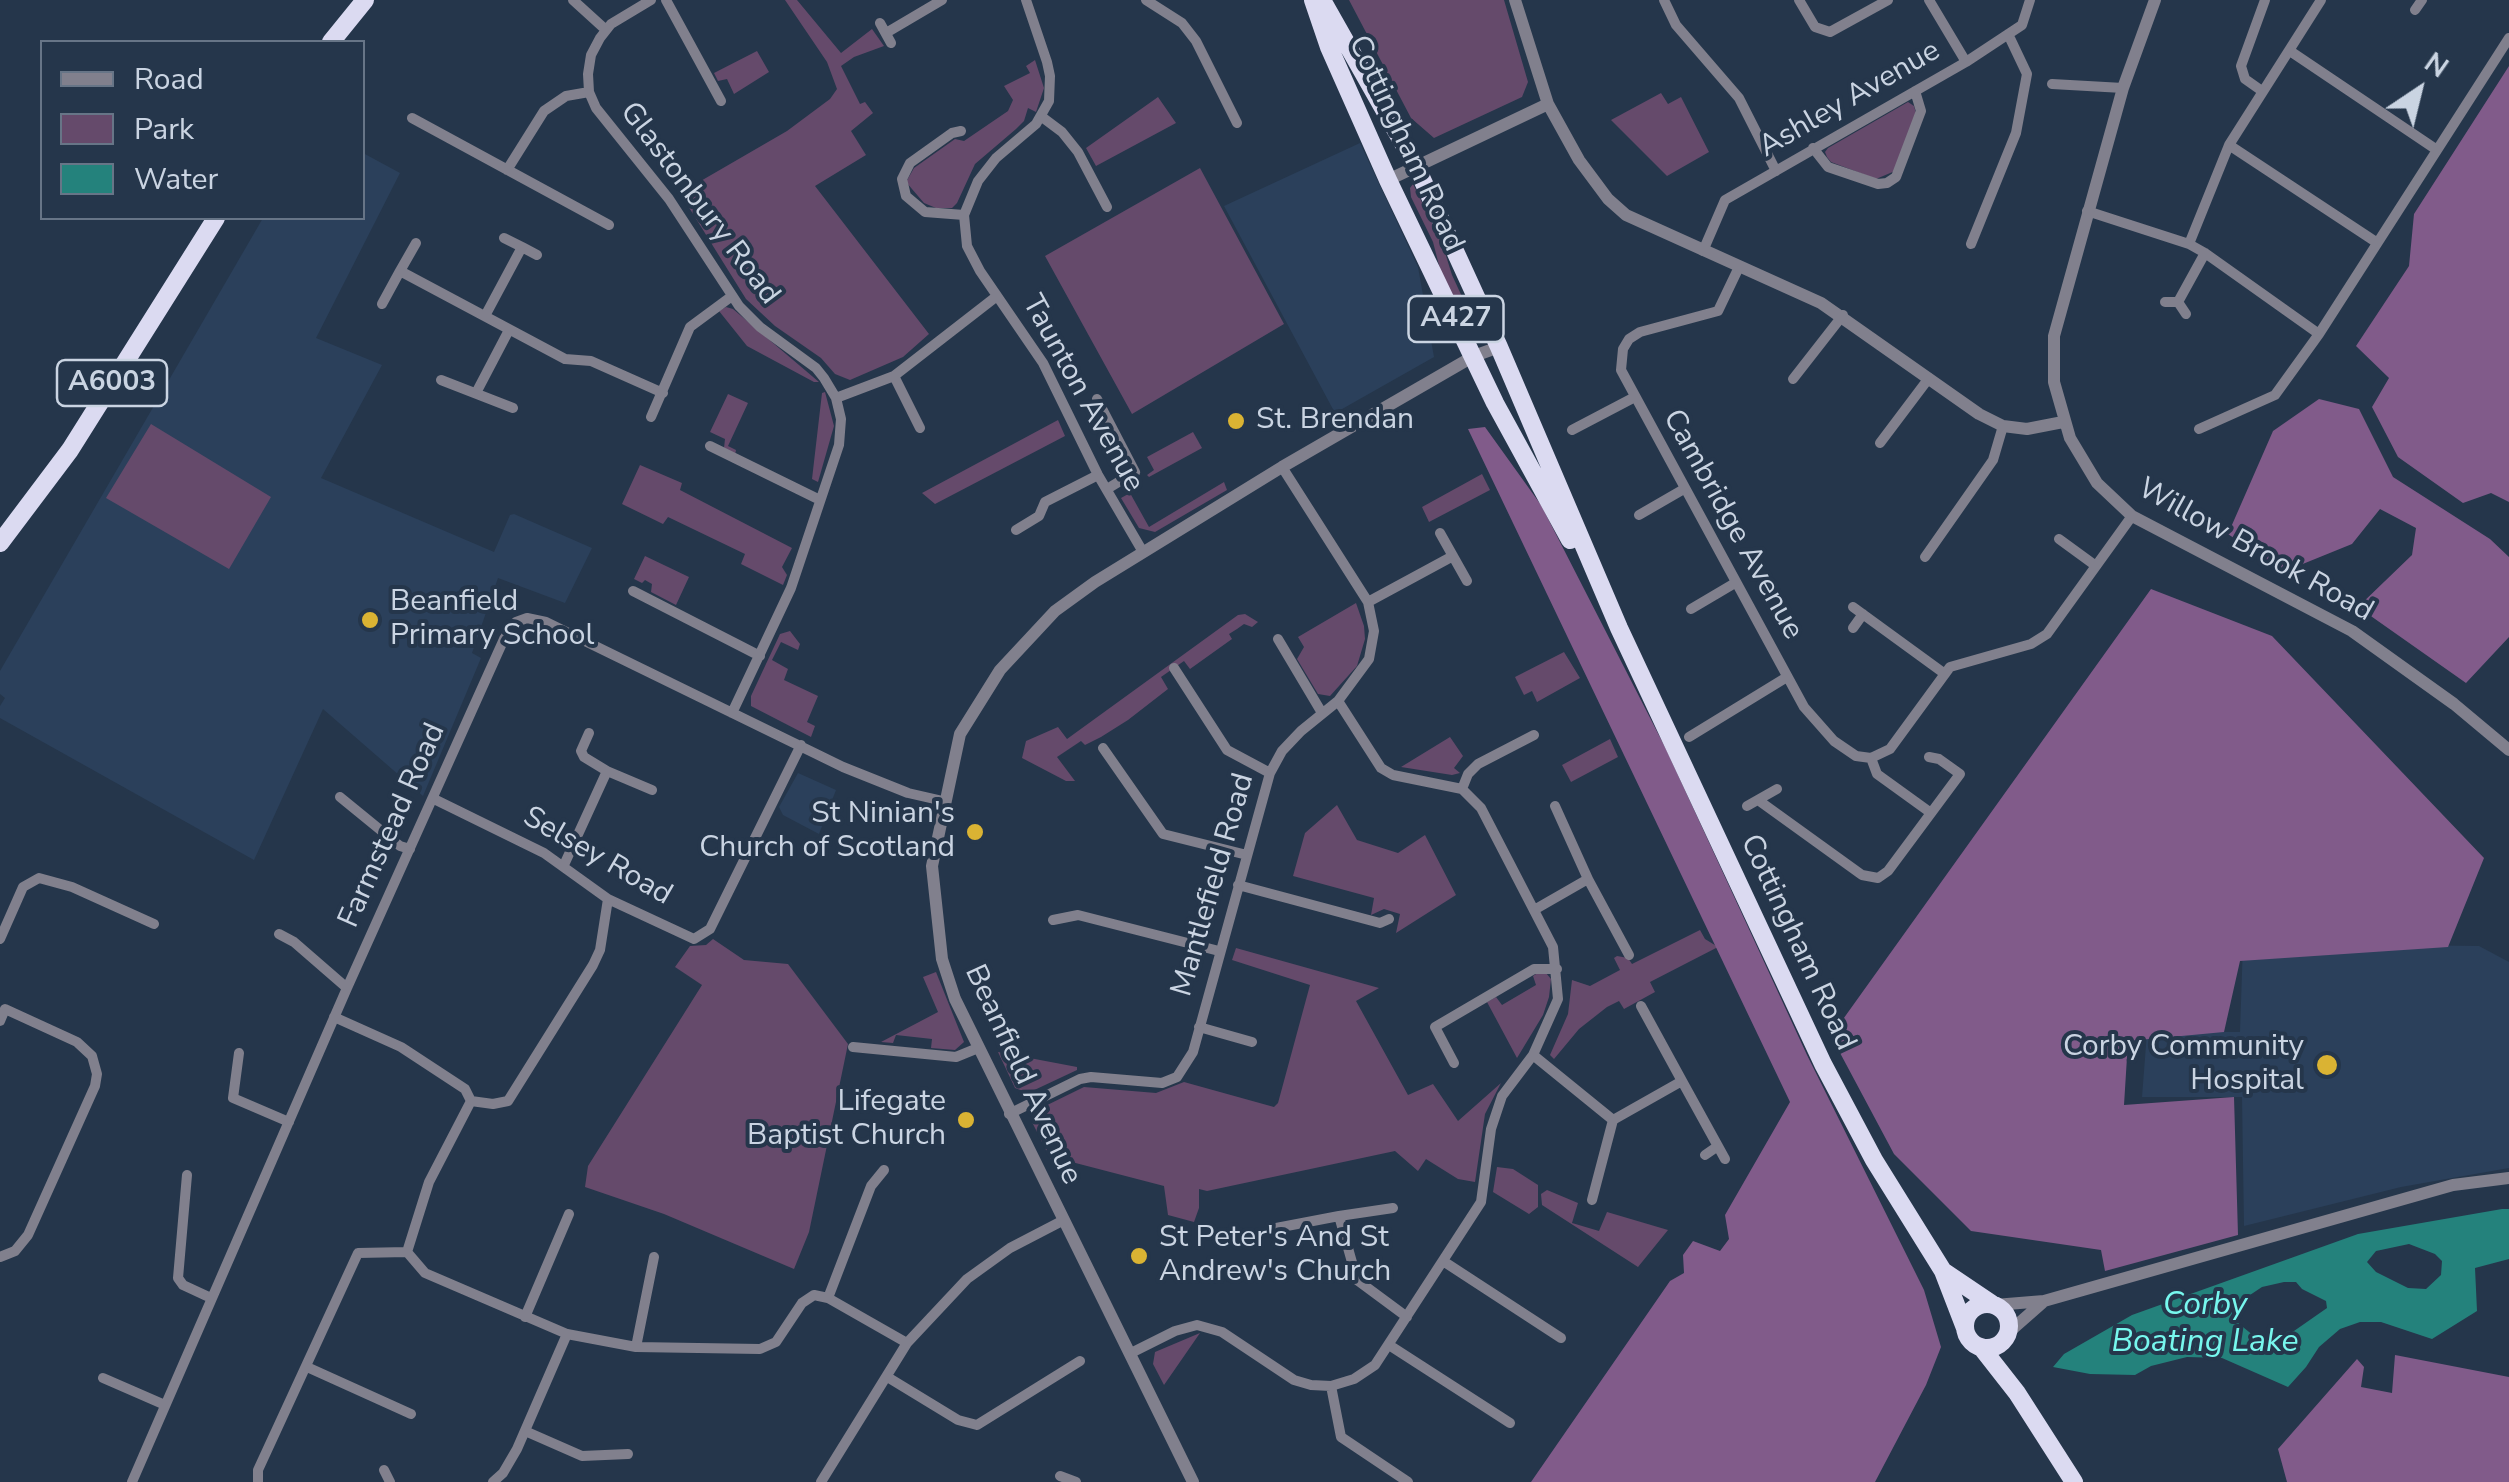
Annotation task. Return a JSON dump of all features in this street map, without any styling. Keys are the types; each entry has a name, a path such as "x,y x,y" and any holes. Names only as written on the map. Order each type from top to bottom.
{"highway":[{"path":"333,40 364,0"},
{"name":"Cottingham Road","path":"1313,0 1329,47 1388,180 1495,403 1619,628"},
{"name":"Cottingham Road","path":"1322,0 1416,166 1499,347 1619,628 1823,1064 1874,1160 1943,1271 1965,1328"},
{"name":"A6003","path":"0,543 70,450 215,220"},
{"name":"Cottingham Road","path":"1943,1271 1994,1304"},
{"path":"1965,1328 1972,1309 1994,1304"},
{"name":"A427","path":"1994,1304 2006,1313 2017,1392"},
{"name":"A427","path":"1965,1328 1970,1340 1981,1347 2017,1392 2074,1482"},
{"path":"1981,1347 1999,1344 2008,1334"}],"street":[{"path":"574,0 606,30 650,0"},
{"path":"666,0 721,101"},
{"path":"886,33 942,0"},
{"path":"1146,0 1182,24 1196,41 1237,123"},
{"path":"1515,0 1548,104 1579,160 1626,215 1843,315 1979,414 2003,426 2027,430 2063,422"},
{"path":"1664,0 1676,25 1739,98 1776,171"},
{"path":"1799,0 1815,27 1830,32 1888,0"},
{"path":"1929,0 1966,62"},
{"name":"Ashley Avenue","path":"1703,251 1726,200 1966,62 2022,24 2030,0"},
{"name":"Willow Brook Road","path":"2155,0 2123,88 2054,336 2054,382 2063,422 2088,470 2132,516 2352,631 2454,704 2509,750"},
{"path":"2262,92 2245,78 2241,66 2265,0"},
{"path":"2190,244 2229,146 2322,0"},
{"path":"961,130 910,163 902,187 915,206 938,215 964,215 971,192 987,166 1042,117 1050,76 1029,1"},
{"name":"Glastonbury Road","path":"606,30 591,55 589,92 605,123 668,199 732,296 760,327 816,368 836,398"},
{"path":"1971,244 2016,133 2027,74 2008,34"},
{"path":"2199,429 2275,396 2509,38"},
{"path":"2290,51 2437,150"},
{"path":"2052,84 2123,88"},
{"path":"1813,148 1828,167 1878,184 1887,183 1896,177 1922,111 1915,90"},
{"path":"507,170 544,110 566,96 589,92"},
{"path":"1388,180 1548,104"},
{"path":"1042,117 1070,141 1108,207"},
{"path":"419,118 507,170 605,218"},
{"path":"2229,146 2376,242"},
{"path":"2086,212 2190,244 2318,334"},
{"name":"Taunton Avenue","path":"964,215 967,246 1042,363 1098,475 1143,552"},
{"path":"504,238 537,255"},
{"path":"382,304 416,242"},
{"path":"485,316 522,247"},
{"path":"2178,302 2206,253"},
{"name":"Cambridge Avenue","path":"1739,267 1718,311 1640,332 1623,349 1621,370 1633,398 1817,725 1845,750 1872,758 1877,774 1931,812"},
{"path":"400,271 565,359 591,361 663,393"},
{"path":"651,417 690,327 732,296"},
{"path":"732,712 791,588 842,431 836,398 894,376 997,296"},
{"path":"2165,302 2178,302"},
{"path":"2178,302 2186,314"},
{"path":"1793,379 1843,315"},
{"path":"476,393 510,330"},
{"name":"Beanfield Avenue","path":"1193,1482 1009,1114 957,1005 942,959 932,866 960,734 1010,657 1055,610 1282,467 1474,356 1499,347"},
{"path":"894,376 920,428"},
{"path":"1880,443 1928,378"},
{"path":"441,380 513,408"},
{"path":"1097,398 1135,472 1107,489"},
{"path":"1572,430 1633,398"},
{"path":"1925,556 1993,460 2003,426"},
{"path":"710,446 820,500"},
{"name":"Mantlefield Road","path":"1009,1114 1080,1079 1162,1083 1177,1077 1193,1052 1270,773 1282,752 1353,686 1369,659 1374,631 1368,602 1282,467"},
{"path":"1016,530 1039,516 1045,502 1098,475"},
{"path":"1639,515 1684,489"},
{"path":"1872,758 1890,748 1945,674 1961,662 2041,640 2132,516"},
{"path":"1440,533 1467,581"},
{"path":"2058,539 2096,566"},
{"path":"1368,602 1453,556"},
{"path":"648,582 638,593 760,656"},
{"path":"1692,609 1736,584"},
{"path":"1853,628 1858,611 1945,674"},
{"name":"Farmstead Road","path":"132,1482 334,1016 509,629 523,619 545,621 874,780 943,801"},
{"path":"1278,638 1322,713"},
{"path":"1285,650 1296,643"},
{"path":"1174,668 1226,750 1270,773"},
{"path":"1689,737 1787,676"},
{"path":"1131,1353 1175,1331 1206,1326 1222,1332 1294,1380 1331,1386 1354,1379 1375,1365 1480,1202 1491,1129 1502,1096 1534,1055 1558,999 1552,947 1481,808 1462,790 1381,768 1338,701"},
{"path":"590,733 581,750 584,758 652,790"},
{"path":"1462,790 1468,774 1478,764 1534,736"},
{"name":"Selsey Road","path":"434,799 500,829 564,865 608,900 694,940 710,928 800,745"},
{"path":"1102,748 1163,834 1247,855"},
{"path":"1778,789 1753,803 1870,878 1885,874 1960,774 1939,758 1929,757"},
{"path":"564,865 607,771"},
{"path":"340,797 410,850"},
{"path":"1555,806 1623,950"},
{"path":"0,940 23,886 39,878 72,887 154,924"},
{"path":"1534,910 1588,878"},
{"path":"1238,885 1380,923 1389,919"},
{"path":"471,1101 508,1101 593,965 600,950 608,900"},
{"path":"1053,920 1078,915 1220,951"},
{"path":"279,934 294,942 347,988"},
{"path":"1454,1063 1434,1027 1534,969 1557,969"},
{"path":"1641,1006 1725,1159"},
{"path":"0,1257 15,1251 28,1235 97,1074 86,1048 2,1012"},
{"path":"334,1016 401,1047 465,1089 471,1101"},
{"path":"1200,1027 1239,1032 1252,1042"},
{"path":"853,1047 956,1057 978,1048"},
{"path":"865,1062 868,1048"},
{"path":"239,1053 233,1098 289,1122"},
{"path":"1534,1055 1613,1120"},
{"path":"1593,1200 1613,1120 1682,1081"},
{"path":"407,1252 429,1182 471,1101"},
{"path":"1705,1155 1718,1146"},
{"path":"828,1298 870,1186 884,1170"},
{"path":"187,1175 178,1278 183,1285 211,1298"},
{"path":"1994,1304 2044,1301 2453,1184 2509,1178"},
{"path":"1284,1241 1276,1228 1393,1208"},
{"path":"525,1317 569,1214"},
{"path":"1338,1216 1358,1280 1407,1317"},
{"path":"822,1482 908,1343 967,1278 1010,1248 1062,1221"},
{"path":"407,1252 424,1273 525,1317 567,1334 636,1348 760,1349 776,1342 814,1295 828,1298 908,1343"},
{"path":"258,1482 258,1470 358,1253 407,1252"},
{"path":"636,1348 654,1257"},
{"path":"1443,1261 1561,1338"},
{"path":"2008,1334 2044,1301"},
{"path":"493,1482 503,1473 525,1431 567,1334"},
{"path":"1389,1345 1510,1422"},
{"path":"1060,1356 1068,1368"},
{"path":"889,1378 958,1420 977,1425 1080,1361"},
{"path":"307,1367 412,1414"},
{"path":"103,1378 164,1404"},
{"path":"1331,1386 1340,1437 1408,1482"},
{"path":"1472,1398 1480,1386"},
{"path":"525,1431 582,1456 628,1454"},
{"path":"384,1470 390,1482"},
{"path":"1060,1476 1076,1482"}],"shaded area":[{"path":"2509,66 2509,502 2491,493 2463,503 2398,457 2372,407 2389,378 2356,346 2409,266 2414,214"},
{"path":"1360,143 1418,267 1434,357 1335,413 1224,206"},
{"path":"365,154 400,173 316,338 382,365 321,478 494,552 510,515 514,514 592,548 565,603 498,578 472,653 481,658 423,796 323,709 254,860 0,718 5,698 0,694 0,671 262,220 365,220"},
{"path":"2319,399 2359,409 2393,477 2490,539 2509,557 2509,637 2466,683 2358,607 2412,555 2416,528 2380,509 2352,544 2283,572 2228,534 2273,431"},
{"path":"1485,427 1541,505 1666,749 1807,1055 1924,1290 1941,1347 1926,1385 1875,1482 1531,1482 1670,1281 1684,1273 1683,1255 1693,1241 1720,1251 1729,1239 1725,1215 1790,1102 1468,429"},
{"path":"2151,589 2272,636 2484,858 2448,947 2240,961 2224,1032 2128,1041 2124,1105 2234,1097 2238,1235 2105,1271 2101,1250 1971,1231 1894,1154 1831,1036"},
{"path":"798,773 836,790 819,834 783,815 779,807"},
{"name":"Corby Community Hospital","path":"2243,943 2479,946 2509,962 2509,1168 2401,1187 2244,1226 2242,1097 2142,1097 2147,1032 2240,1032"},
{"path":"2395,1355 2509,1377 2509,1482 2287,1482 2278,1449 2357,1359 2364,1367 2361,1387 2392,1393"}],"green space":[{"path":"785,0 797,0 841,53 872,29 884,46 841,66 860,104 865,102 873,113 851,131 866,155 815,186 929,334 903,357 850,380 835,374 821,358 775,326 746,299 680,193 787,131 830,99 837,89 827,62"},
{"path":"1349,0 1504,0 1528,82 1522,97 1434,138 1411,118"},
{"path":"757,51 769,72 734,94 727,79 718,81 714,73"},
{"path":"1035,60 1044,88 1036,112 1028,108 1024,121 975,164 952,208 924,203 906,182 914,168 955,139 964,141 1008,111 1013,100 1004,86 1030,73 1026,66"},
{"path":"1661,93 1668,104 1681,97 1709,152 1667,176 1611,120"},
{"path":"1158,97 1176,123 1096,166 1086,148"},
{"path":"1908,102 1916,113 1895,171 1876,179 1827,157 1828,148"},
{"path":"1200,168 1284,324 1132,414 1045,256"},
{"path":"1413,184 1476,327 1472,335 1441,273 1433,242 1411,197"},
{"path":"726,307 819,382 747,346 719,311"},
{"path":"825,392 834,426 818,482 812,479"},
{"path":"728,394 748,403 728,446 736,450 735,455 724,448 725,439 710,432"},
{"path":"1058,420 1065,436 935,504 922,493"},
{"path":"151,424 271,497 229,569 106,498"},
{"path":"1193,432 1202,448 1147,475 1154,470 1147,457"},
{"path":"640,465 682,483 680,490 792,548 782,567 787,575 783,585 741,564 745,554 668,517 663,524 622,504"},
{"path":"1482,474 1490,490 1429,522 1422,507"},
{"path":"1224,482 1227,490 1155,532 1139,528 1121,498 1130,493 1149,527"},
{"path":"645,556 689,577 676,605 651,592 652,584 634,579"},
{"path":"1356,603 1365,639 1357,666 1330,696 1318,694 1297,659 1304,647 1298,637"},
{"path":"1245,614 1258,622 1252,627 1244,624 1229,634 1232,639 1190,669 1184,661 1161,677 1168,689 1128,720 1085,745 1081,741 1057,757 1075,781 1066,781 1022,758 1026,741 1058,727 1067,739 1238,615"},
{"path":"790,631 800,644 798,650 781,642 772,660 788,669 784,680 818,696 807,722 815,726 811,737 751,706 751,696 780,634"},
{"path":"1564,652 1580,678 1537,702 1532,691 1524,695 1515,677"},
{"path":"1450,737 1463,756 1454,768 1460,773 1401,767"},
{"path":"1610,739 1618,757 1571,782 1562,765"},
{"path":"1337,805 1357,840 1398,853 1425,835 1456,895 1396,933 1400,914 1384,909 1371,915 1374,898 1293,876 1305,833"},
{"path":"1700,930 1705,939 1718,947 1650,982 1655,992 1624,1009 1619,1001 1607,1007 1579,1029 1554,1059 1550,1055 1568,1014 1572,980 1590,986 1620,970 1614,958 1617,956 1628,958 1632,964"},
{"path":"713,939 744,960 788,964 848,1044 809,1232 794,1269 664,1214 585,1187 588,1166 702,985 675,967 690,946 706,945"},
{"path":"1236,948 1379,988 1356,1001 1408,1095 1433,1084 1458,1121 1501,1083 1485,1114 1475,1182 1458,1179 1426,1159 1418,1171 1395,1151 1207,1191 1199,1189 1194,1222 1168,1215 1164,1186 1064,1160 1054,1166 1032,1122 1035,1111 1084,1087 1156,1093 1184,1082 1274,1107 1278,1103 1310,985 1232,960"},
{"path":"936,972 964,1042 955,1050 931,1048 932,1039 896,1035 893,1043 881,1042 938,1012 923,977"},
{"path":"1546,973 1551,979 1543,1015 1517,1058 1487,1002 1496,997 1502,1005 1536,985 1533,976"},
{"path":"998,1052 1077,1070 1028,1093 1015,1088"},
{"path":"1497,1167 1513,1169 1538,1185 1538,1207 1529,1214 1493,1192"},
{"path":"1547,1190 1578,1203 1572,1223 1599,1231 1607,1212 1668,1230 1638,1267 1542,1205 1541,1194"},
{"path":"1200,1333 1164,1385 1153,1364 1155,1352"}],"water":[{"name":"Corby Boating Lake","path":"2509,1209 2509,1259 2475,1268 2477,1311 2432,1339 2381,1322 2360,1322 2340,1329 2319,1347 2288,1387 2222,1358 2187,1357 2151,1366 2135,1375 2090,1374 2053,1367 2064,1354 2132,1315 2358,1234","holes":["2409,1244 2435,1254 2442,1261 2441,1275 2426,1289 2408,1288 2376,1272 2367,1262 2376,1251","2296,1282 2326,1301 2327,1308 2294,1331 2254,1336 2238,1323 2238,1303 2262,1287"]}],"place":[{"name":"St. Brendan","path":"1236,421"},
{"name":"Beanfield Primary School","path":"370,620"},
{"name":"St Ninian's Church of Scotland","path":"975,832"},
{"name":"Corby Community Hospital","path":"2327,1065"},
{"name":"Lifegate Baptist Church","path":"966,1120"},
{"name":"St Peter's And St Andrew's Church","path":"1139,1256"}]}
